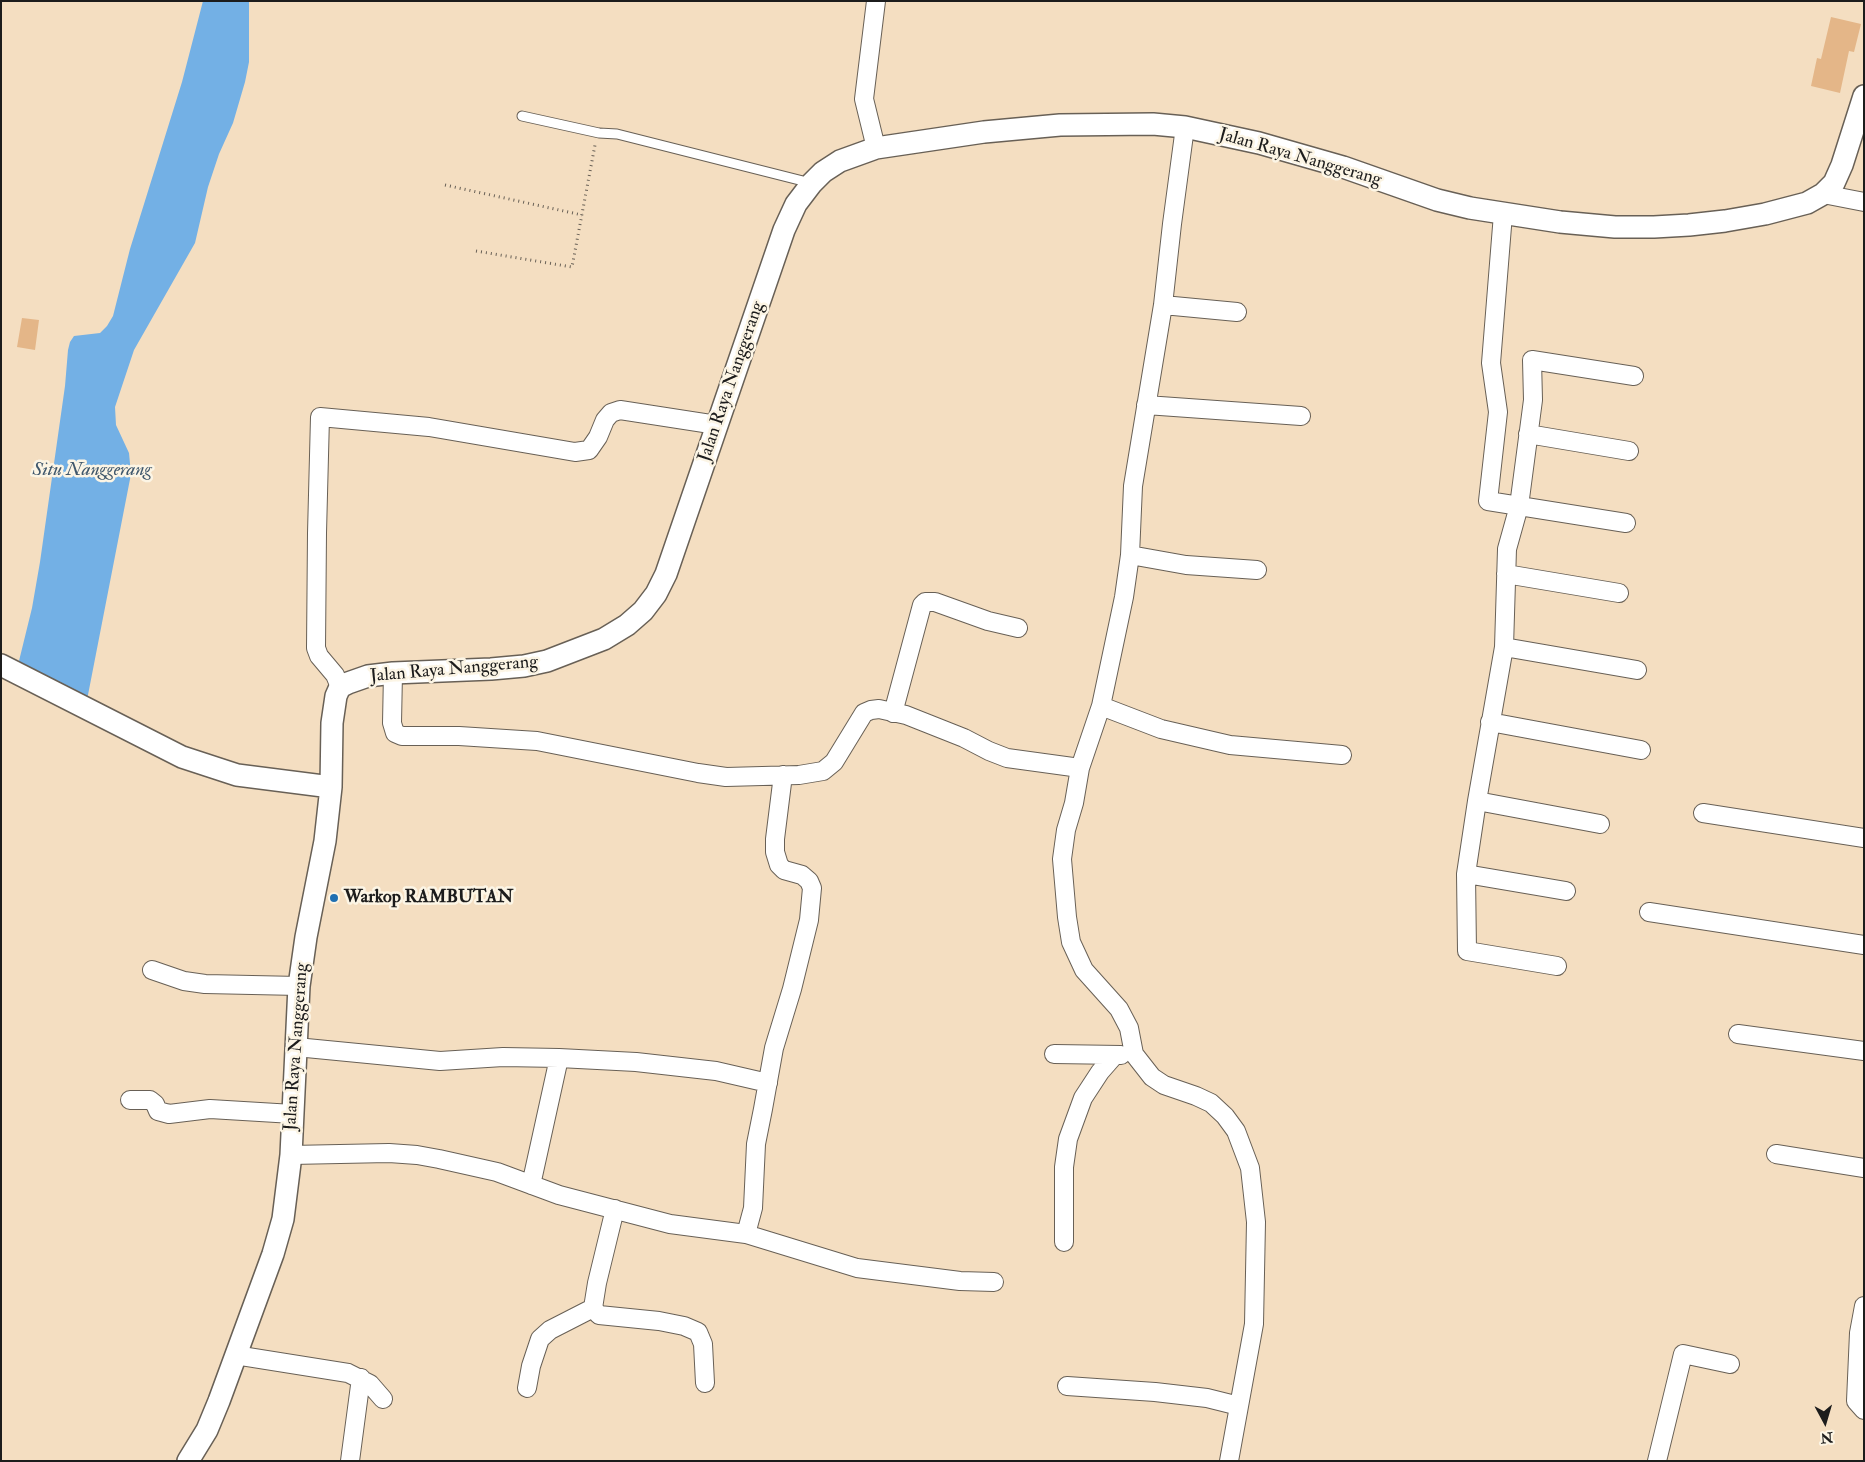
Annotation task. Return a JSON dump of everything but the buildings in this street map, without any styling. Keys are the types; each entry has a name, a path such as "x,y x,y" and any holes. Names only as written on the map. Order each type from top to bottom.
{"street":[{"path":"876,1 864,99 876,148"},
{"name":"Jalan Raya Nanggerang","path":"188,1461 206,1430 273,1254 283,1219 291,1155 299,986 306,937 325,840 330,787 332,723 336,696 340,688 348,683 368,676 393,673 491,669 547,661 604,639 627,626 643,611 656,594 666,574 784,230 796,204 823,172 840,161 876,148 984,132 1060,124 1153,124 1185,128 1259,143 1343,167 1437,200 1503,214 1615,227 1654,227 1725,221 1765,214 1807,203 1823,194 1834,183 1842,165 1864,96"},
{"path":"1185,128 1163,305 1133,486 1130,555 1124,597 1100,706 1080,768 1074,802 1066,830 1062,859 1066,917 1071,942 1084,970 1119,1009 1129,1028 1134,1054 1152,1077 1164,1085 1204,1099 1225,1116 1236,1131 1250,1168 1256,1222 1254,1324 1229,1461"},
{"path":"1823,194 1864,202"},
{"path":"1503,214 1491,363 1498,412 1488,501 1626,523"},
{"path":"1163,305 1237,312"},
{"path":"1557,966 1467,951 1466,874 1504,646 1507,549 1519,506 1533,400 1532,360 1634,376"},
{"path":"1146,404 1301,416"},
{"path":"340,688 335,675 319,656 316,648 320,416 429,427 575,452 589,450 598,437 605,420 612,413 620,410 717,425"},
{"path":"1528,434 1629,451"},
{"path":"1130,555 1186,565 1256,570"},
{"path":"1506,574 1619,592"},
{"path":"893,713 922,605 925,602 935,602 988,621 1018,628"},
{"path":"1504,646 1637,670"},
{"path":"1,665 182,757 236,775 330,787"},
{"path":"393,673 392,723 395,733 402,736 460,736 537,741 726,777 799,775 823,771 834,762 864,713 871,710 879,710 906,715 964,738 988,752 1007,758 1080,768"},
{"path":"1100,706 1161,729 1230,745 1342,755"},
{"path":"1490,722 1641,750"},
{"path":"746,1234 753,1208 756,1144 774,1048 792,989 809,920 812,888 809,881 802,875 784,870 779,865 775,852 783,775"},
{"path":"1477,801 1600,824"},
{"path":"1703,813 1864,838"},
{"path":"1466,874 1566,891"},
{"path":"1649,912 1864,944"},
{"path":"152,970 184,981 205,984 299,986"},
{"path":"1738,1034 1864,1051"},
{"path":"296,1047 440,1061 503,1057 636,1062 716,1071 768,1083"},
{"path":"1054,1054 1114,1056 1134,1054"},
{"path":"1064,1242 1064,1167 1068,1139 1083,1098 1100,1072 1114,1056"},
{"path":"531,1185 559,1058"},
{"path":"130,1100 150,1100 155,1104 158,1111 168,1114 210,1109 293,1114"},
{"path":"291,1155 389,1153 417,1155 497,1172 559,1195 670,1224 746,1234 857,1268 951,1280 994,1282"},
{"path":"1776,1154 1864,1168"},
{"path":"615,1209 596,1282 593,1308 599,1315 658,1321 684,1326 698,1332 703,1344 706,1383"},
{"path":"1864,1306 1859,1333 1856,1402 1864,1410"},
{"path":"528,1388 531,1366 540,1339 550,1330 593,1308"},
{"path":"1657,1461 1683,1354 1730,1364"},
{"path":"234,1355 348,1373 370,1384 383,1399"},
{"path":"350,1461 360,1378"},
{"path":"1067,1386 1155,1392 1207,1398 1239,1406"}],"lane":[{"path":"522,116 599,133 617,134 812,183"}],"path":[{"path":"476,251 572,267 593,150 599,133"},
{"path":"445,185 582,216"}],"water":[{"name":"Situ Nanggerang","path":"203,1 249,1 249,62 233,123 219,154 208,187 195,243 134,350 115,407 116,425 129,453 131,474 87,700 18,665 32,608 40,562 65,386 68,350 74,336 100,333 113,316 130,249 182,82"}],"place":[{"name":"Warkop RAMBUTAN","path":"334,898"}]}
